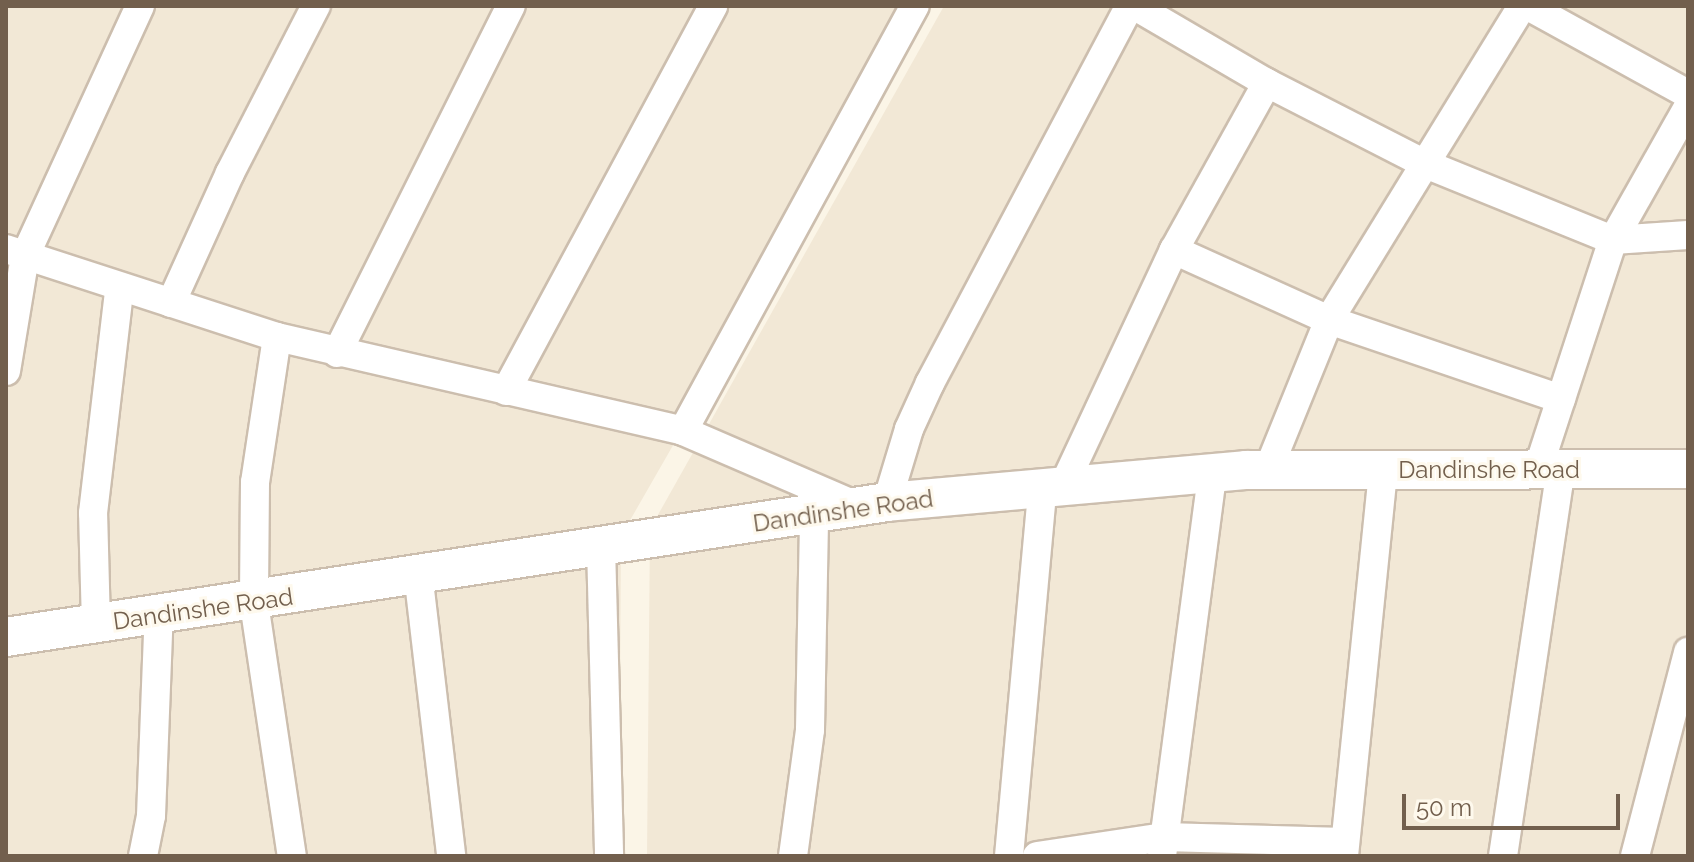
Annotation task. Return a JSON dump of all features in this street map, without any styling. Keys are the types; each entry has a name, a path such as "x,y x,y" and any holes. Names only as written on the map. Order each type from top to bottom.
{"street":[{"path":"6,371 15,253 140,6"},
{"path":"171,303 230,173 316,6"},
{"path":"337,353 511,6"},
{"path":"506,391 713,6"},
{"path":"683,431 915,6"},
{"path":"15,253 119,290 337,353 683,431 872,504 930,383 1132,6 1267,83 1423,163 1613,240 1688,235"},
{"path":"1268,470 1329,320 1423,163 1525,6 1688,94"},
{"path":"1009,856 1052,490 1174,250 1267,83"},
{"path":"1503,856 1549,469 1561,399 1613,240 1688,107"},
{"path":"1174,250 1329,320 1561,399"},
{"path":"96,625 93,513 119,290"},
{"path":"277,337 255,482 254,603 292,856"},
{"name":"Dandinshe Road","path":"6,637 96,625 159,612 254,603 418,573 872,504 1268,470 1688,469"},
{"path":"1037,856 1163,846 1345,849 1383,470"},
{"path":"1163,846 1212,474"},
{"path":"793,856 810,730 814,514"},
{"path":"601,546 609,856"},
{"path":"418,573 451,856"},
{"path":"143,856 151,816 159,612"},
{"path":"1635,856 1688,652"}],"shaded area":[{"path":"6,6 925,6 621,536 619,856 6,856"},
{"path":"944,6 1688,6 1688,856 647,856 650,529"}]}
